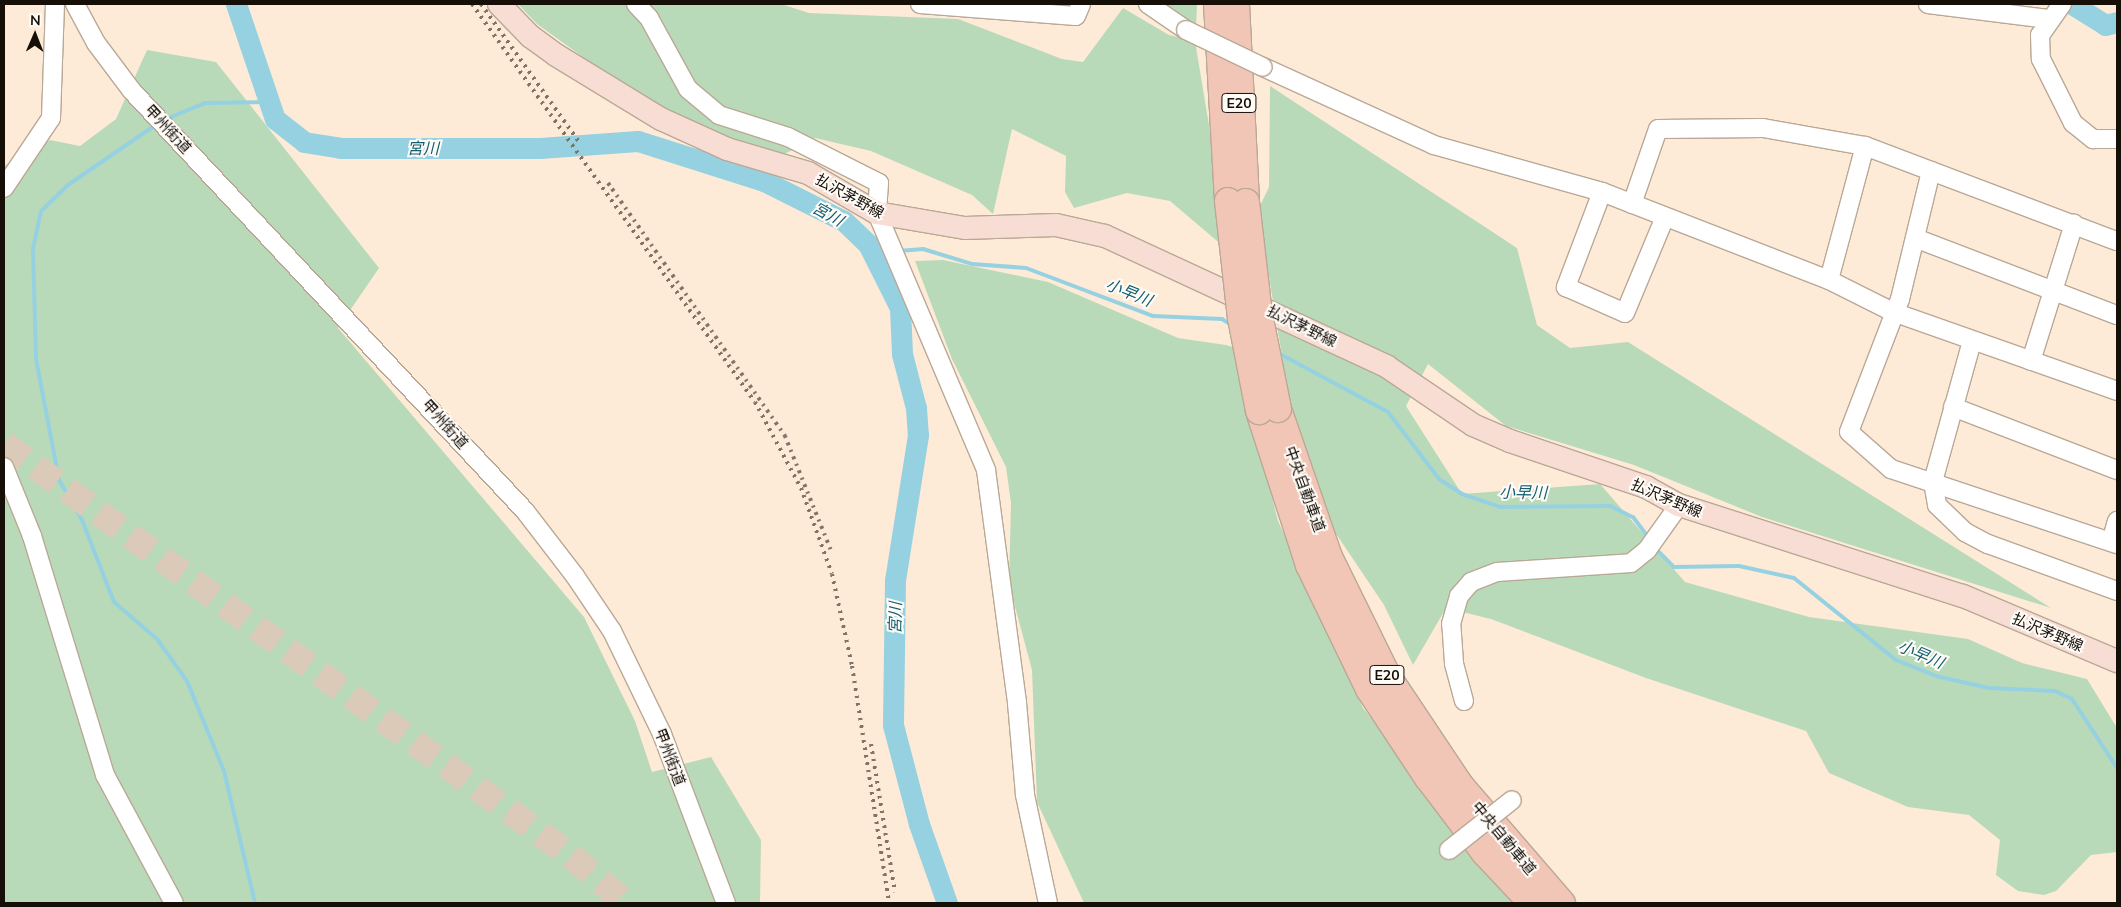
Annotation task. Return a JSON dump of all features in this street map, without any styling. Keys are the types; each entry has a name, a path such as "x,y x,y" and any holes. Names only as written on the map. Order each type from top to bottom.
{"highway":[{"name":"中央自動車道","path":"1217,4 1237,201 1258,314 1269,410 1309,565 1369,688 1428,778 1484,853 1532,903"},
{"name":"中央自動車道","path":"1236,4 1237,201"},
{"name":"中央自動車道","path":"1269,410 1329,556 1388,677 1460,785 1562,903"}],"main road":[{"name":"払沢茅野線","path":"499,4 550,50 661,119 727,150 808,173 877,213 964,228 1056,225 1105,236 1386,366 1472,425 1646,487 1679,505 1964,596 2117,661"}],"street":[{"path":"4,188 51,118 55,4"},
{"name":"甲州街道","path":"75,4 96,43 132,91 525,511 575,576 612,631 662,734 726,903"},
{"path":"636,4 649,18 688,89 719,114 788,137 812,153 874,177 880,201 877,213 986,470 1017,704 1025,795 1048,903"},
{"path":"920,4 979,6 1076,16 1081,4"},
{"path":"1148,4 1186,30 1434,145 1602,192 1829,280 1892,312 2117,391"},
{"path":"1928,4 2048,19"},
{"path":"2062,4 2048,19 2037,46 2073,123 2093,139 2117,139"},
{"path":"1632,204 1658,129 1763,128 1865,146 2117,240"},
{"path":"1829,280 1865,146"},
{"path":"1931,171 1915,238 1892,312 1849,432 1884,465 2114,543 2117,521"},
{"path":"1602,192 1566,287 1625,313 1665,216"},
{"path":"2031,361 2074,224"},
{"path":"1915,238 2117,315"},
{"path":"1972,341 1933,482 1937,505 1965,532 2117,591"},
{"path":"1953,407 2117,470"},
{"path":"4,467 32,536 105,775 174,903"},
{"path":"1464,701 1454,663 1451,624 1459,596 1471,582 1497,572 1631,563 1652,544 1679,505"},
{"path":"1446,853 1512,800"}],"green space":[{"path":"518,4 781,4 809,13 958,19 1062,59 1083,62 1123,8 1169,35 1195,41 1230,252 1170,201 1127,193 1074,208 1065,192 1066,156 1012,129 993,214 972,195 871,151 815,138 775,159 661,113 537,24"},
{"path":"1156,4 1197,4 1196,30"},
{"path":"147,50 216,62 379,268 338,328 584,617 635,721 652,772 711,757 761,840 760,903 4,903 4,166 50,140 80,146 116,119"},
{"path":"1270,86 1517,248 1537,325 1570,348 1628,342 2051,608 1762,517 1634,465 1506,426 1428,364 1406,406 1462,494 1600,484 1685,582 1809,617 1968,639 2022,663 2087,679 2117,728 2117,852 2091,855 2056,891 2044,895 2018,891 1996,875 2000,840 1969,815 1908,807 1829,773 1806,731 1646,678 1491,619 1446,608 1413,665 1384,605 1248,403 1278,521 1363,708 1516,903 1084,903 1037,802 1032,670 1009,584 1011,503 1006,467 952,359 915,261 943,260 1048,282 1178,338 1226,345 1283,362 1258,210 1269,187"}],"waterway":[{"name":"宮川","path":"236,4 275,119 304,142 340,148 540,148 638,141 764,181 844,221 868,244 900,308 902,354 916,408 918,435 895,580 893,725 919,824 947,903"},
{"path":"2072,4 2105,25 2117,22"},
{"path":"166,119 205,103 267,102"},
{"path":"157,124 68,185 41,211 33,250 36,359 59,480 82,520 114,602 157,639 187,681 224,771 255,903"},
{"name":"小早川","path":"899,251 923,249 972,264 1026,268 1153,316 1222,319 1233,326"},
{"name":"小早川","path":"874,253 887,252"},
{"name":"小早川","path":"1278,353 1388,412 1439,479 1462,494 1500,507 1610,506 1633,517 1649,538"},
{"name":"小早川","path":"1655,548 1674,567 1739,566 1794,578 1896,660 1936,676 1989,688 2055,691 2072,699 2117,768"}],"tunnel":[{"path":"4,444 571,856 626,903"}],"railway":[{"path":"472,4 755,402 801,488 832,574 852,666 889,903"},
{"path":"481,4 579,142"},
{"path":"608,183 785,436 832,553"},
{"path":"871,744 895,892"}]}
